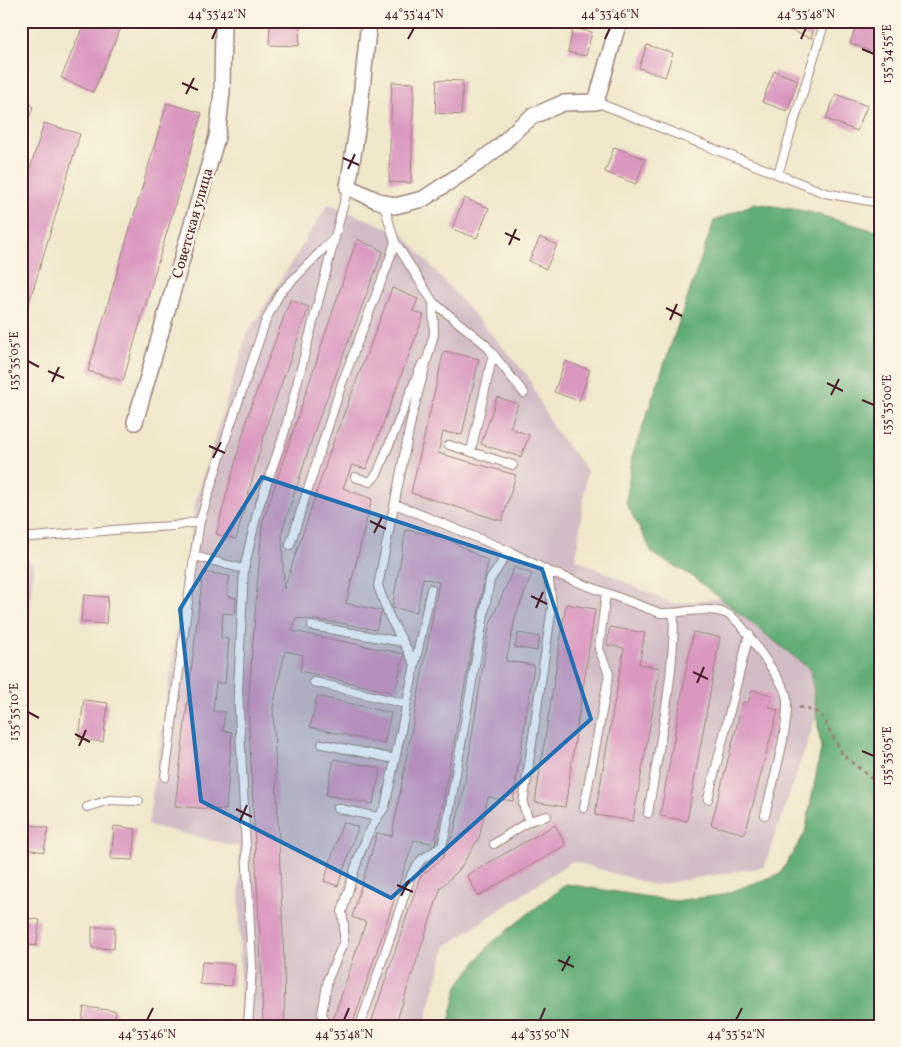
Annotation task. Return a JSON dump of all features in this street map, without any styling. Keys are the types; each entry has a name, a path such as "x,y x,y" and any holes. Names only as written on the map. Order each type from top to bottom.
{"street":[{"name":"Советская улица","path":"135,422 217,137 222,92 223,21"},
{"path":"369,21 348,187 395,206 423,198 478,163 534,116 563,103 596,102 619,21"}],"lane":[{"path":"778,174 826,21"},
{"path":"596,102 825,193 880,203"},
{"path":"21,127 28,108"},
{"path":"248,1026 252,966 238,690 244,569 258,509 284,434 348,187"},
{"path":"383,202 395,242 432,302 485,344 524,393"},
{"path":"165,777 200,521 266,320 280,293 336,237"},
{"path":"290,544 342,383 395,242"},
{"path":"415,664 389,616 378,586 412,416 434,334 432,302"},
{"path":"355,477 370,482 377,474 434,334"},
{"path":"471,451 493,354"},
{"path":"450,446 512,465"},
{"path":"395,504 509,551 548,571 660,613 674,614 705,609 726,613 749,634 785,691 788,704 787,721 764,815"},
{"path":"21,538 174,526 200,521"},
{"path":"360,1026 412,873 421,860 442,846 490,580 509,551"},
{"path":"194,556 244,569"},
{"path":"529,821 523,804 552,607 548,571"},
{"path":"328,1026 322,1014 328,979 344,941 342,912 367,835 384,808 431,589"},
{"path":"584,808 609,674 599,649 606,593"},
{"path":"648,813 668,696 674,640 674,614"},
{"path":"312,626 402,642"},
{"path":"708,799 749,634"},
{"path":"314,682 406,704"},
{"path":"322,744 395,758"},
{"path":"88,807 109,800 139,801"},
{"path":"337,808 377,817"},
{"path":"494,844 529,821 548,816"}],"path":[{"path":"788,704 820,713 842,755 880,785"}],"highlighted area":[{"path":"262,477 542,569 591,719 391,898 201,801 180,609"}],"shaded area":[{"path":"328,204 402,233 527,375 552,426 587,470 576,559 673,604 721,598 834,666 764,867 654,885 572,861 446,946 424,1026 240,1026 239,847 148,825 195,503 247,334"},
{"path":"21,556 34,564 21,716"}],"green space":[{"path":"755,203 805,211 880,232 880,1026 448,1026 458,985 490,944 566,884 675,901 721,895 780,874 805,833 821,749 811,670 692,576 653,554 626,503 632,457 714,221"}],"building":[{"path":"85,21 124,21 93,92 61,78"},
{"path":"270,21 300,21 299,46 269,45"},
{"path":"789,21 817,21 811,38 786,29"},
{"path":"858,21 880,21 880,39 874,53 850,43"},
{"path":"573,28 592,32 586,56 568,52"},
{"path":"647,45 673,53 665,77 639,68"},
{"path":"774,71 798,80 787,111 762,102"},
{"path":"437,80 463,81 461,115 435,113"},
{"path":"392,82 414,83 411,183 389,182"},
{"path":"836,94 867,106 857,131 826,119"},
{"path":"167,103 202,113 123,381 88,371"},
{"path":"44,123 80,134 22,326 21,198"},
{"path":"614,147 645,159 636,184 605,172"},
{"path":"464,198 489,208 477,238 452,229"},
{"path":"540,237 557,245 546,269 529,261"},
{"path":"357,239 383,251 318,421 282,531 284,589 335,437 392,288 418,299 413,311 424,315 366,469 352,465 343,488 372,499 346,603 382,611 376,630 341,623 296,618 292,631 404,654 395,693 300,671 303,655 285,651 273,707 285,1026 263,1026 248,706 262,524"},
{"path":"290,300 309,307 268,421 236,539 216,534 248,415"},
{"path":"444,351 479,359 462,435 443,432 438,453 516,475 502,521 411,493"},
{"path":"565,361 590,370 579,401 554,392"},
{"path":"497,397 518,404 510,428 529,435 521,457 481,444"},
{"path":"406,530 444,537 488,561 435,844 414,840 352,1026 341,1026 332,1023 366,922 352,917 377,833 392,836 439,582 423,578 417,612 392,608"},
{"path":"514,567 532,574 516,615 506,661 534,665 513,801 488,797 479,838 459,870 441,887 395,1026 370,1026 420,877 443,857 454,831 463,794 489,626"},
{"path":"203,572 230,576 227,596 236,598 235,614 223,613 221,638 229,639 225,683 216,683 213,711 225,712 223,731 232,732 226,810 175,806"},
{"path":"84,595 108,597 106,624 81,622"},
{"path":"566,604 595,609 565,807 535,802"},
{"path":"610,627 645,633 639,664 660,668 633,821 595,815 624,648 607,645"},
{"path":"693,632 720,637 687,821 660,816"},
{"path":"518,633 540,637 537,651 515,647"},
{"path":"752,690 772,695 769,707 778,710 745,834 711,825 743,702 748,703"},
{"path":"317,696 391,713 384,744 310,727"},
{"path":"84,700 108,703 103,742 79,739"},
{"path":"334,759 381,768 373,804 326,795"},
{"path":"343,822 358,827 338,886 324,881"},
{"path":"21,823 48,828 44,852 21,848"},
{"path":"555,825 566,845 478,896 467,875"},
{"path":"114,826 136,829 133,860 111,859"},
{"path":"21,917 40,920 36,946 21,944"},
{"path":"92,927 115,927 114,949 92,948"},
{"path":"202,962 234,964 232,986 200,984"},
{"path":"84,1007 116,1011 114,1026 81,1026"}]}
